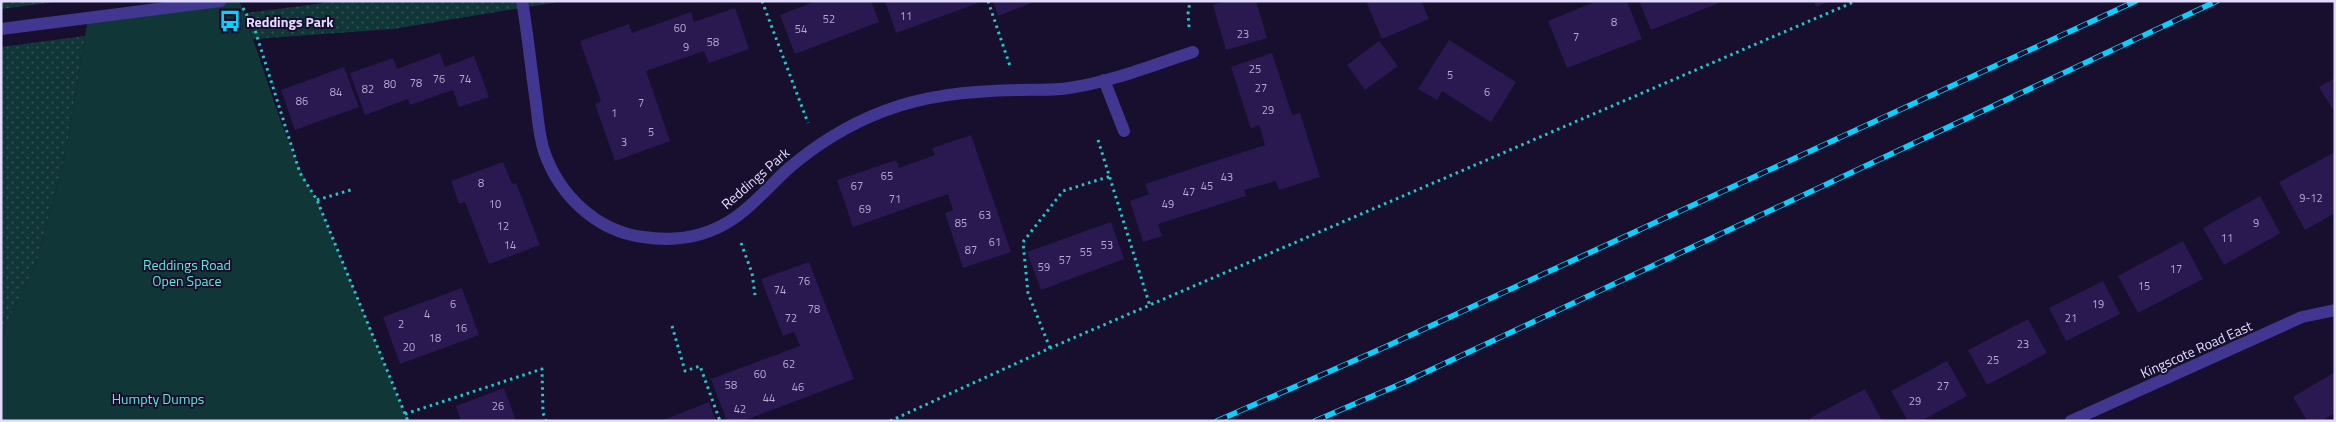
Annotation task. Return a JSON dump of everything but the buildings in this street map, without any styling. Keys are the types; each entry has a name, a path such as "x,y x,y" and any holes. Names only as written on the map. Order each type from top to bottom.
{"street":[{"path":"1,29 220,1"},
{"name":"Reddings Park","path":"522,1 543,149 552,171 564,190 579,207 597,221 616,230 657,239 680,239 703,233 733,219 789,168 817,147 849,127 884,112 916,101 958,94 1068,88 1104,80 1193,52"},
{"path":"1104,80 1124,131"},
{"name":"Kingscote Road East","path":"2071,421 2302,318 2335,310"}],"path":[{"path":"240,1 255,30 300,173 316,200 408,421"},
{"path":"762,1 817,147"},
{"path":"988,1 1018,90"},
{"path":"890,421 1050,348 1856,1"},
{"path":"1124,131 1097,139 1111,176 1150,306"},
{"path":"1050,348 1028,293 1023,242 1063,191 1111,176"},
{"path":"316,200 354,189"},
{"path":"733,219 752,273 756,295"},
{"path":"672,326 685,371 700,366 720,421"},
{"path":"405,414 542,369 542,413 546,421"}],"green space":[{"path":"1,1 62,1 1,9"},
{"name":"Reddings Road Open Space","path":"220,1 239,1 242,7 290,145 317,200 408,421 1,421 1,336 37,261 67,147 88,18"},
{"path":"340,1 564,1 393,29 253,39 246,13"},
{"path":"85,36 67,147 37,261 1,336 1,47"}],"railway":[{"path":"1217,421 1385,347 2136,1"},
{"path":"1315,421 1405,382 2217,1"}],"place":[{"name":"Reddings Park","path":"230,21"}],"park label":[{"name":"Humpty Dumps","path":"158,398"}]}
